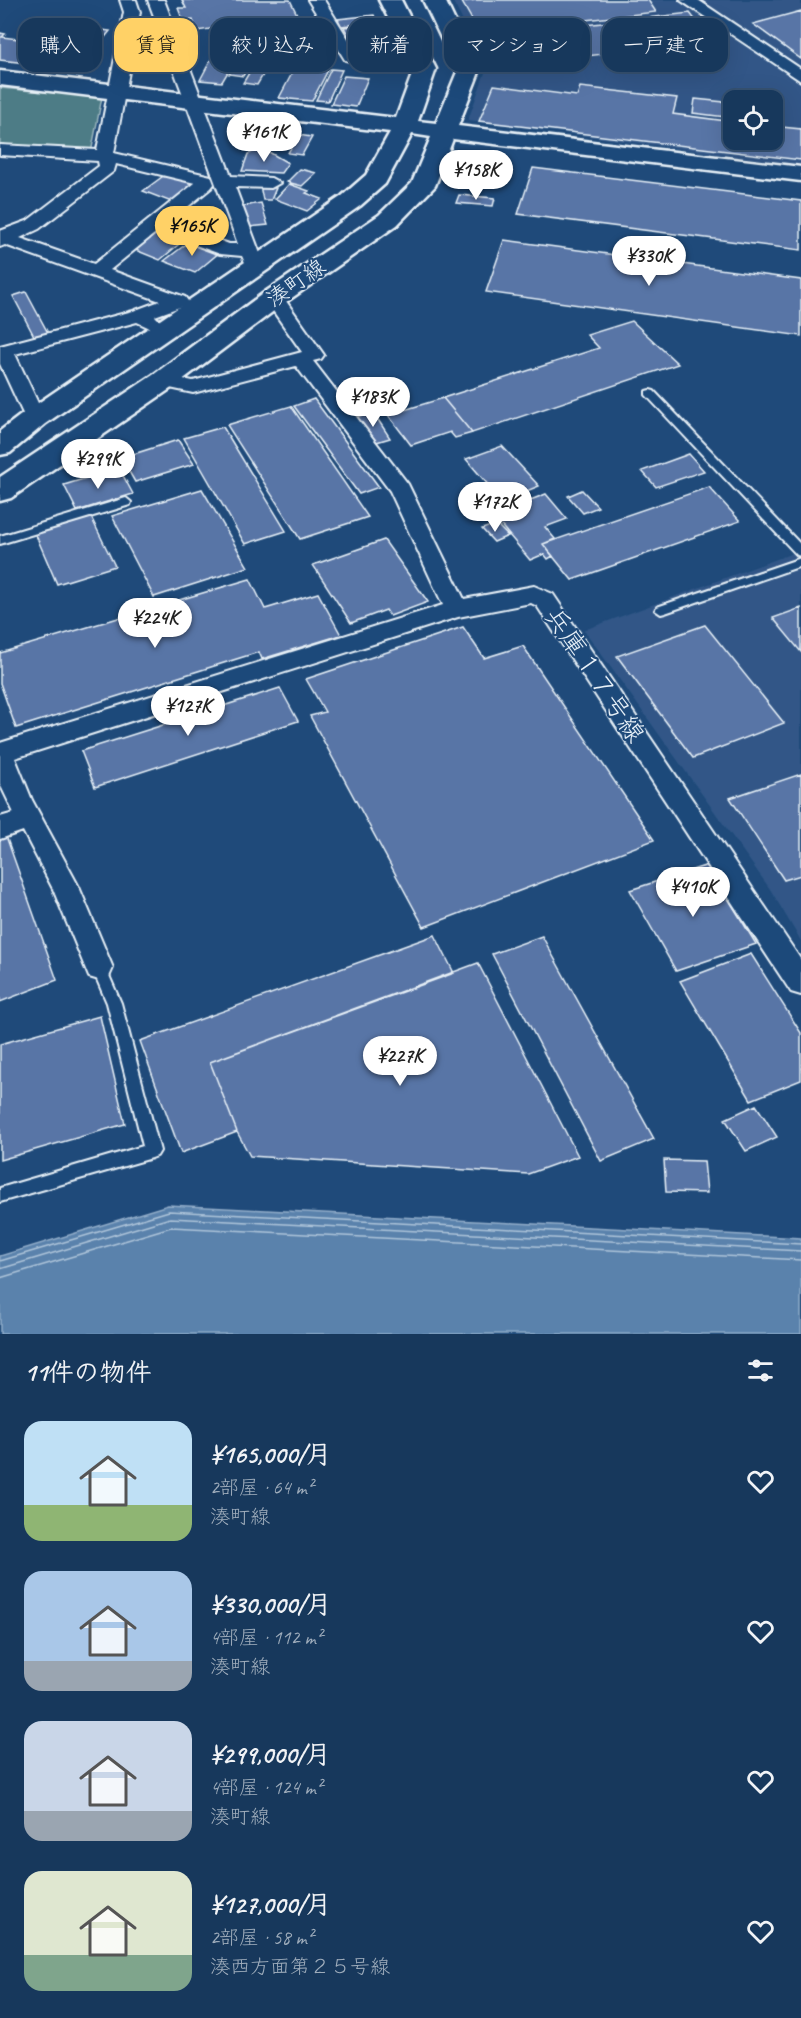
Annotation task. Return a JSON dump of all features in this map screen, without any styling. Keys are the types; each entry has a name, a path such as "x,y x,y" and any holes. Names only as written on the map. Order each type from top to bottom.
{"street":[{"path":"2,239 33,225 108,167 105,156 132,12 128,0"},
{"path":"156,0 193,101 214,181 252,259"},
{"path":"316,0 348,52"},
{"path":"390,0 399,18"},
{"name":"湊町線","path":"0,491 163,381 274,298 388,220 423,186 468,72 434,0"},
{"path":"688,0 801,76"},
{"name":"湊町線","path":"0,446 35,418 163,331 252,259 351,201 376,179 405,126 424,72"},
{"path":"0,78 801,174"},
{"path":"0,150 105,156 214,181 271,183"},
{"path":"96,272 205,184 214,181"},
{"path":"156,224 252,259"},
{"path":"2,239 178,301 140,315 2,352 35,418"},
{"path":"163,381 193,387 283,361 314,355 274,298"},
{"path":"140,315 163,331"},
{"path":"301,359 400,489 457,609"},
{"name":"兵庫１７号線","path":"0,753 457,609 534,594 545,600 801,983"},
{"path":"0,753 29,819 66,887 99,968"},
{"path":"0,828 29,819"}],"lane":[{"path":"650,393 801,552"},
{"path":"0,540 126,502"},
{"path":"661,610 801,562"},
{"path":"0,1195 152,1151 114,1003 99,968"}],"shaded area":[{"path":"452,0 801,0 801,165 468,120 485,72 590,72 590,18 461,18"},
{"path":"801,550 801,941 770,889 584,630"}],"green space":[{"path":"0,88 102,97 91,153 0,144"}],"water":[{"path":"168,1205 801,1238 801,1334 0,1334 0,1256"}],"building":[{"path":"182,0 290,0 299,18 210,18 210,29 198,31 198,18 182,18 178,8 186,8"},
{"path":"476,0 648,0 656,12 590,19 471,18 462,2"},
{"path":"801,11 801,59 753,24"},
{"path":"690,13 694,18 646,18"},
{"path":"374,15 375,18 348,18 348,25 341,26 338,19"},
{"path":"602,23 602,54 590,56 590,24"},
{"path":"102,30 110,31 102,41"},
{"path":"0,33 5,34 2,37 18,39 18,62 0,60"},
{"path":"210,61 210,72 228,72 222,82 200,80"},
{"path":"342,70 328,101 316,100 330,72"},
{"path":"230,72 245,72 243,76 229,74"},
{"path":"250,72 265,72 257,85 243,83"},
{"path":"293,72 327,72 312,101 279,98"},
{"path":"344,76 368,78 356,107 331,104"},
{"path":"494,85 577,96 580,87 677,98 673,114 723,121 723,150 783,150 783,127 801,129 801,160 479,121"},
{"path":"695,99 723,102 723,117 693,113"},
{"path":"298,135 312,137 302,155 288,153"},
{"path":"262,148 288,163 281,173 242,171 248,154"},
{"path":"475,152 490,154 483,170 469,168"},
{"path":"533,168 801,201 801,250 518,214"},
{"path":"300,169 316,173 302,186 287,182"},
{"path":"166,174 197,185 174,203 143,191"},
{"path":"289,184 309,191 306,193 322,199 307,211 275,199"},
{"path":"260,186 276,188 271,200 263,200"},
{"path":"459,195 495,198 493,206 456,203"},
{"path":"261,203 268,225 249,227 243,206"},
{"path":"158,230 184,240 160,260 133,249"},
{"path":"504,240 801,280 801,336 486,292"},
{"path":"190,241 220,252 195,273 164,261"},
{"path":"26,292 48,333 34,336 13,296"},
{"path":"632,321 678,364 472,433 443,398 599,348 587,335"},
{"path":"443,398 472,433 455,438 450,432 411,445 388,415"},
{"path":"314,399 379,487 359,494 294,406"},
{"path":"291,406 368,517 300,539 227,425"},
{"path":"373,412 390,438 373,443 356,417"},
{"path":"223,427 286,531 245,544 184,438"},
{"path":"178,440 194,464 135,482 121,458"},
{"path":"502,446 539,486 502,501 466,459"},
{"path":"689,454 704,471 656,487 642,471"},
{"path":"119,468 133,494 77,511 64,485"},
{"path":"709,487 740,521 572,580 543,544"},
{"path":"202,489 248,567 154,597 112,516"},
{"path":"582,490 598,507 583,513 568,496"},
{"path":"546,494 567,519 545,527 555,539 543,544 553,556 548,559 544,554 530,560 499,523 527,512 520,504"},
{"path":"91,517 115,566 57,584 35,533"},
{"path":"496,524 508,536 494,542 482,529"},
{"path":"384,540 428,602 390,616 386,610 351,623 313,565"},
{"path":"250,579 265,609 318,593 341,635 262,659 259,652 16,728 0,683 0,653"},
{"path":"801,608 801,652 773,618"},
{"path":"705,625 784,723 693,758 617,656"},
{"path":"463,627 484,658 523,646 654,840 424,927 310,716 325,712 306,679"},
{"path":"280,688 298,721 95,787 81,751"},
{"path":"801,774 801,875 784,880 730,798"},
{"path":"6,836 57,980 0,1002 0,838"},
{"path":"708,865 756,944 676,971 630,890"},
{"path":"435,935 454,973 210,1062 237,1132 181,1153 140,1041"},
{"path":"542,936 654,1139 601,1161 492,954"},
{"path":"751,954 801,1033 801,1080 751,1100 680,981"},
{"path":"478,963 578,1156 528,1174 250,1156 237,1132 210,1062"},
{"path":"100,1016 125,1124 0,1160 0,1044"},
{"path":"756,1105 777,1137 746,1151 725,1119"},
{"path":"664,1160 704,1161 707,1193 666,1192"}]}
